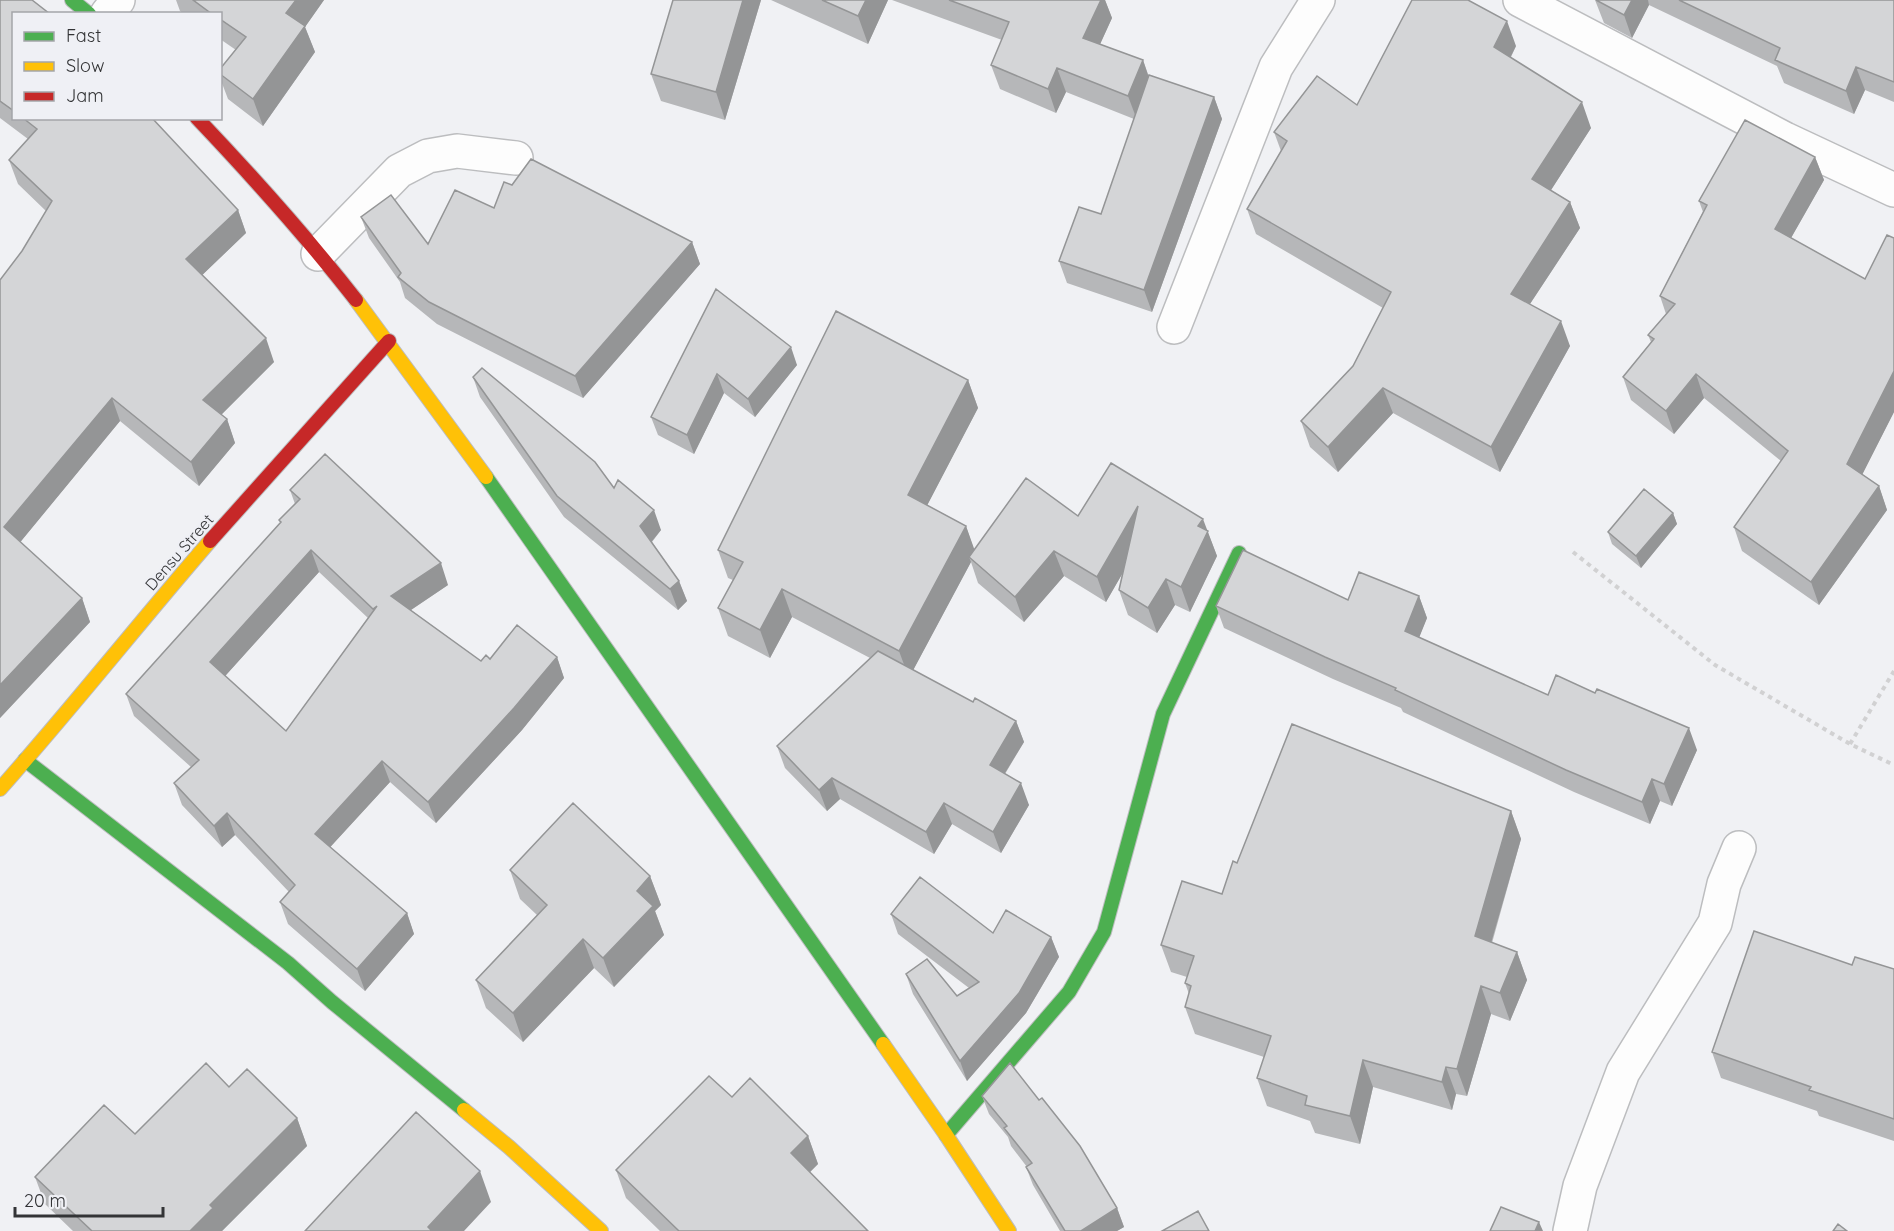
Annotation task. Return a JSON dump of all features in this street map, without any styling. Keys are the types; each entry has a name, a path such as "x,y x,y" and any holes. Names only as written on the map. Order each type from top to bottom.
{"street":[{"path":"72,0 87,12"},
{"path":"1174,327 1276,67 1318,0"},
{"path":"1520,0 1785,139 1894,190"},
{"path":"199,120 233,155 389,341 531,540 946,1135 1010,1231"},
{"path":"318,254 399,171 428,156 457,151 516,158"},
{"name":"Densu Street","path":"0,789 58,724 135,628 251,493 389,341"},
{"path":"946,1135 1069,992 1104,932 1163,714 1239,553"},
{"path":"25,760 288,963 332,1002 509,1147 601,1231"},
{"path":"1570,1231 1580,1186 1623,1072 1715,923 1725,884 1739,848"}],"path":[{"path":"1573,552 1715,665 1850,744 1894,765"},
{"path":"1850,744 1894,671"}],"building":[{"path":"0,0 32,0 47,12 12,12 12,110 0,101"},
{"path":"193,0 296,0 286,13 305,26 253,99 222,76 222,67 246,37 222,20 222,12 209,12"},
{"path":"673,0 743,0 716,92 651,74"},
{"path":"822,0 866,0 858,16"},
{"path":"949,0 1101,0 1083,38 1143,60 1128,96 1057,68 1048,89 991,65 1009,22"},
{"path":"1412,0 1468,0 1507,21 1494,47 1582,102 1532,179 1570,202 1511,294 1561,321 1491,447 1383,388 1328,447 1301,421 1353,366 1391,292 1247,209 1287,141 1274,132 1317,76 1357,105"},
{"path":"1596,0 1632,0 1624,15"},
{"path":"1679,0 1894,0 1894,82 1856,67 1846,91 1775,60 1780,48"},
{"path":"1149,75 1214,97 1144,290 1059,261 1079,207 1101,214"},
{"path":"26,120 154,120 238,210 186,259 266,338 203,400 227,419 191,462 112,398 4,527 82,598 0,685 0,280 22,251 52,201 9,160 37,129"},
{"path":"1745,120 1815,157 1775,229 1865,279 1887,235 1894,238 1894,371 1847,464 1879,486 1811,582 1734,527 1788,451 1696,374 1666,411 1623,377 1654,339 1648,335 1675,304 1660,296 1707,205 1699,201"},
{"path":"531,159 692,242 575,376 429,302 398,277 401,273 361,217 391,195 428,244 455,190 494,208 504,182 512,185"},
{"path":"716,289 791,347 748,399 717,374 687,435 651,417"},
{"path":"836,311 968,380 908,495 966,526 899,651 782,589 760,630 718,608 743,562 718,550"},
{"path":"482,368 595,462 614,488 618,480 654,510 640,526 679,581 670,589 557,496 473,377"},
{"path":"325,454 441,563 391,596 481,661 486,655 490,659 517,625 557,657 428,802 382,761 315,834 407,913 357,969 280,902 295,885 227,813 214,826 174,783 199,760 126,694 300,499 290,490","holes":["311,550 373,609 377,606 286,731 210,662"]},
{"path":"1111,463 1203,519 1198,526 1208,531 1181,587 1166,579 1148,608 1119,590 1138,506 1097,577 1054,551 1015,597 969,557 1026,478 1078,516"},
{"path":"1644,489 1673,513 1636,556 1608,532"},
{"path":"1243,550 1348,600 1359,572 1419,596 1405,631 1548,695 1556,675 1595,693 1597,689 1689,728 1664,784 1652,779 1642,802 1566,770 1395,690 1396,688 1216,606"},
{"path":"878,651 973,702 975,698 1016,721 990,765 1021,783 993,832 944,803 926,832 832,778 819,790 777,746"},
{"path":"1292,724 1511,811 1475,936 1517,952 1500,993 1481,986 1457,1069 1446,1067 1442,1082 1363,1060 1350,1116 1305,1105 1307,1096 1257,1078 1271,1036 1185,1007 1191,986 1185,983 1194,956 1161,945 1182,881 1222,894 1233,861 1237,863"},
{"path":"573,803 650,876 637,891 653,906 603,958 583,939 513,1013 476,980 547,905 510,870"},
{"path":"920,877 993,933 1006,910 1051,937 1019,993 960,1061 906,974 927,959 957,996 979,982 891,914"},
{"path":"1754,931 1852,965 1855,957 1894,969 1894,1119 1809,1090 1811,1087 1712,1052"},
{"path":"206,1063 229,1087 247,1069 297,1118 210,1205 213,1208 190,1231 92,1231 35,1177 104,1105 135,1134"},
{"path":"1010,1063 1039,1100 1042,1098 1080,1146 1117,1208 1081,1231 1065,1231 1026,1167 1032,1163 1004,1128 1007,1126 982,1096"},
{"path":"709,1076 732,1097 750,1078 808,1136 791,1153 868,1231 679,1231 616,1170"},
{"path":"416,1112 480,1171 428,1227 432,1231 305,1231"},
{"path":"1501,1207 1539,1222 1535,1231 1490,1231"},
{"path":"1198,1211 1209,1231 1162,1231"},
{"path":"1838,1224 1847,1231 1833,1231"}],"traffic: fast":[{"path":"72,0 87,12"},
{"path":"486,477 883,1044"},
{"path":"946,1135 1069,992 1104,932 1163,714 1239,553"},
{"path":"25,760 288,963 464,1110"}],"traffic: slow":[{"path":"356,300 486,477"},
{"path":"0,789 210,541"},
{"path":"883,1044 1009,1231"},
{"path":"464,1110 509,1147 601,1231"}],"traffic: jam":[{"path":"199,120 278,207 356,300"},
{"path":"210,541 389,341"}]}
